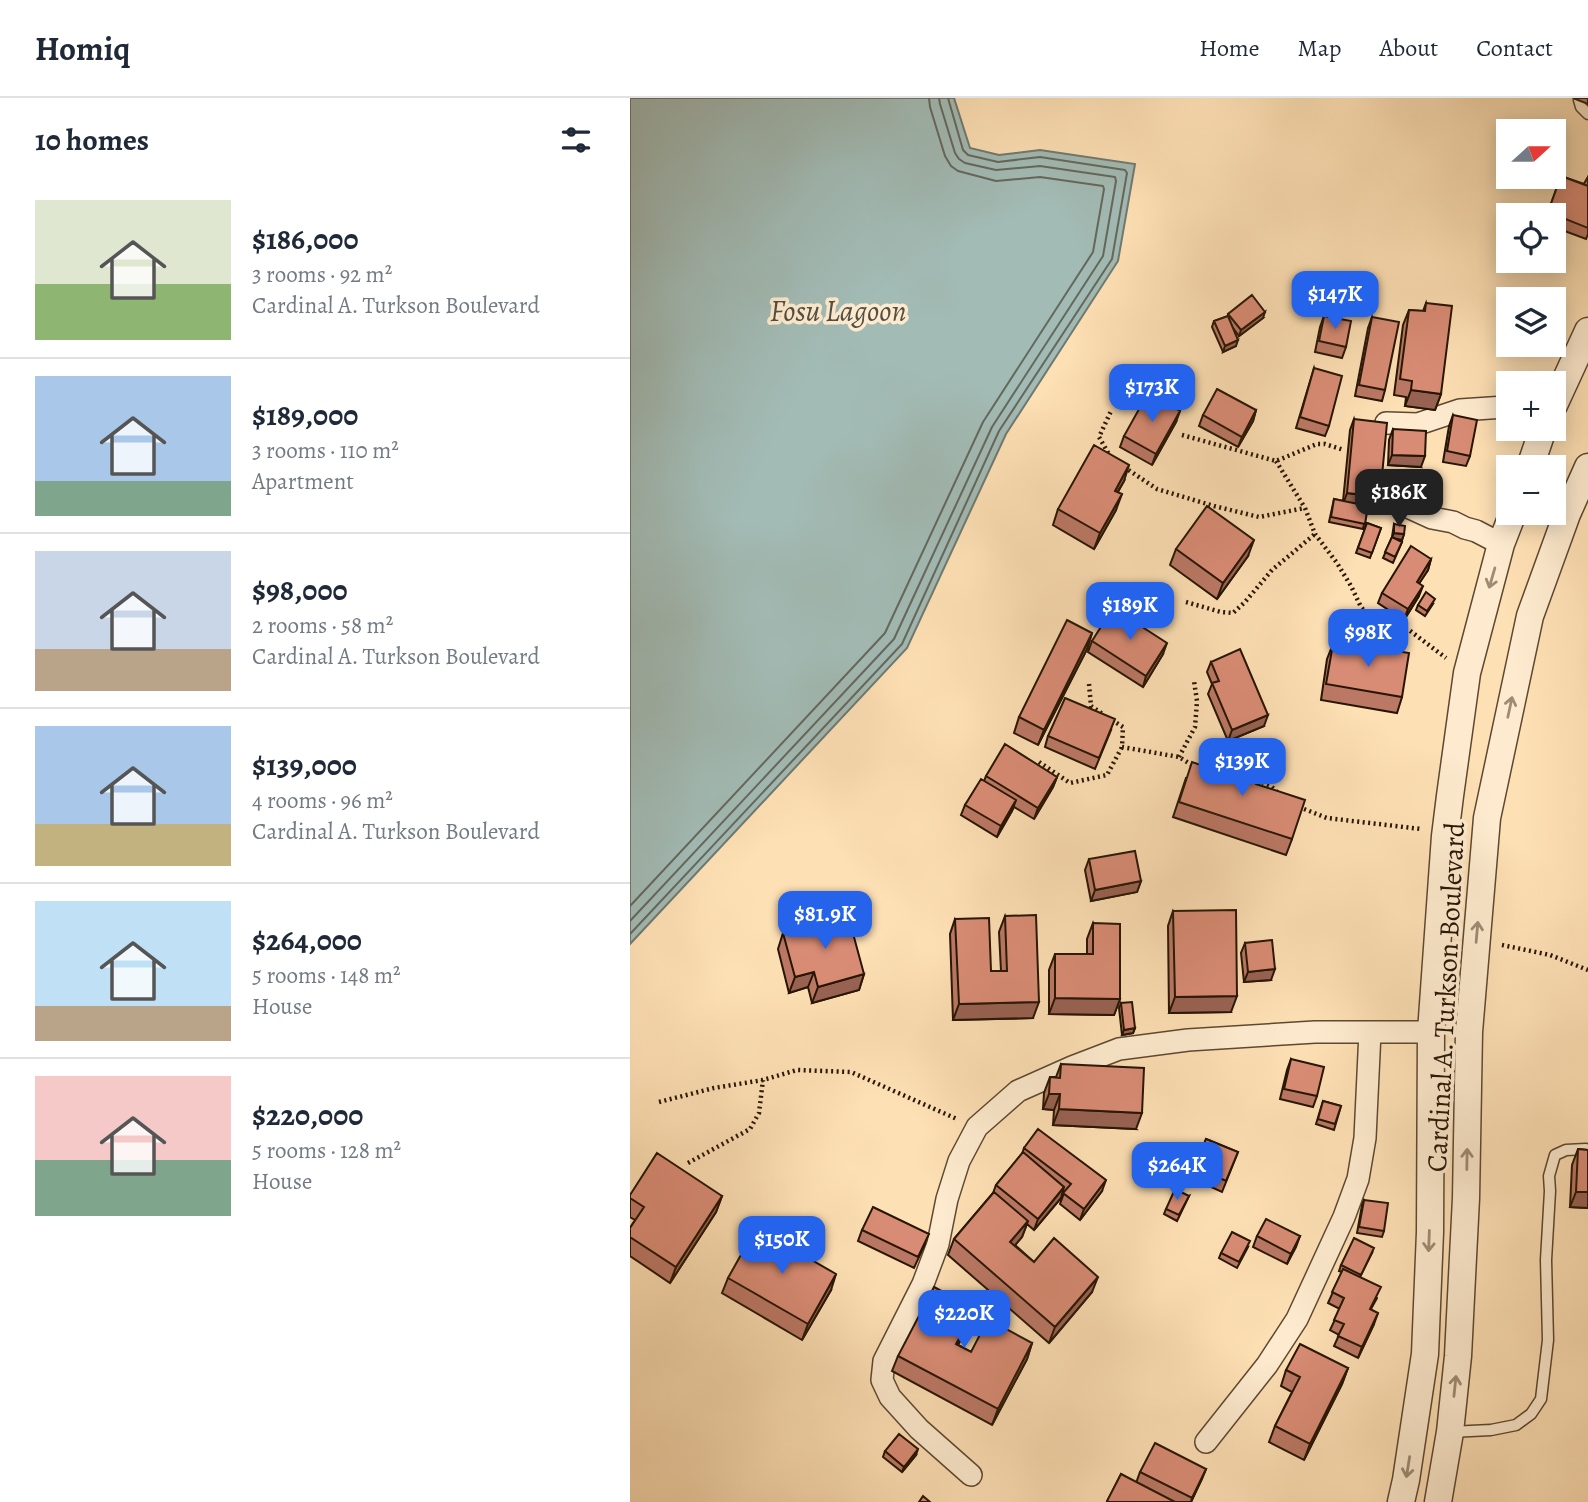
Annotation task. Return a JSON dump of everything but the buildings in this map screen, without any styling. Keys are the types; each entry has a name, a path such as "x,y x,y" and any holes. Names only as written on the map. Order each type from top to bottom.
{"street":[{"path":"1566,379 1588,331"},
{"path":"1386,423 1418,424 1460,410 1496,407"},
{"name":"Cardinal A. Turkson Boulevard","path":"1438,1502 1450,1432 1458,1356 1466,1198 1469,1032 1487,818 1531,616 1567,514 1588,467"},
{"path":"1397,502 1432,518 1453,522 1476,531 1501,544"},
{"name":"Cardinal A. Turkson Boulevard","path":"1401,1502 1425,1354 1430,1232 1431,1032 1445,835 1467,673 1508,525"},
{"path":"971,1475 919,1429 890,1397 882,1380 884,1361 923,1284 939,1244 947,1199 958,1161 977,1127 1018,1091 1119,1049 1188,1040 1315,1032 1431,1032"},
{"path":"1206,1442 1267,1365 1297,1319 1345,1217 1358,1179 1365,1138 1370,1032"}],"lane":[{"path":"1579,100 1581,107 1588,114"},
{"path":"1450,1432 1491,1430 1517,1425 1531,1415 1541,1399 1548,1340 1546,1260 1549,1176 1555,1155 1566,1150 1586,1149"}],"path":[{"path":"1111,411 1099,437 1112,460"},
{"path":"1182,435 1276,461 1318,444 1344,450"},
{"path":"1276,461 1305,508 1315,534 1370,617 1409,631 1467,673"},
{"path":"1124,467 1157,489 1259,517 1305,508"},
{"path":"1186,602 1233,613 1272,570 1315,534"},
{"path":"1179,757 1195,727 1197,701 1194,681"},
{"path":"1039,762 1070,783 1107,775 1122,747 1123,727 1091,706 1089,684"},
{"path":"1122,747 1179,757 1203,773 1221,763 1233,769"},
{"path":"1246,775 1271,786 1279,794"},
{"path":"1298,806 1327,818 1418,828 1445,835"},
{"path":"1477,941 1550,955 1588,970"},
{"path":"659,1102 797,1070 851,1072 977,1127"},
{"path":"688,1163 750,1129 760,1113 763,1080"}],"water":[{"name":"Fosu Lagoon","path":"630,98 954,98 970,148 999,155 1040,150 1135,164 1118,261 1006,434 907,648 630,944"}]}
